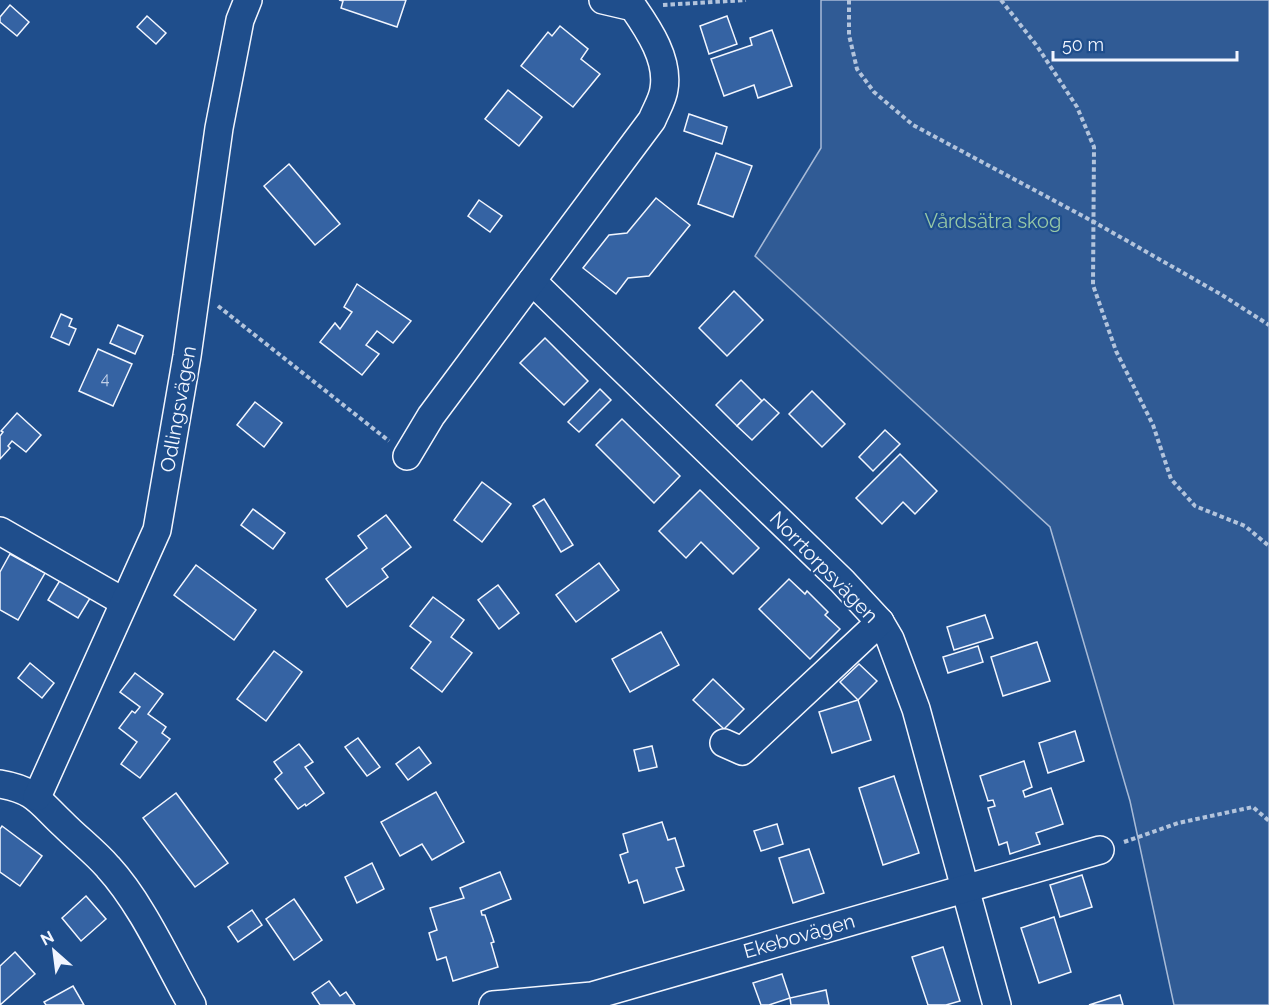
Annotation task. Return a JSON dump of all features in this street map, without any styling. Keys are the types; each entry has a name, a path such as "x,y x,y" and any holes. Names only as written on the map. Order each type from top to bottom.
{"street":[{"name":"Odlingsvägen","path":"37,797 157,530 187,356 219,128 240,20 248,0"},
{"path":"407,456 431,416 652,120 664,89 663,65 657,48 644,22 633,7 603,0"},
{"name":"Norrtorpsvägen","path":"532,281 842,581 879,622 890,639 916,709 997,1005"},
{"path":"0,531 124,602"},
{"path":"724,743 742,751 879,622"},
{"path":"0,784 13,786 37,797 108,867 133,901 192,1005"},
{"name":"Ekebovägen","path":"493,1005 592,996 1101,850"}],"path":[{"path":"633,7 746,0"},
{"path":"849,0 849,35 857,69 874,92 913,125 1094,222 1222,295 1269,325"},
{"path":"1001,0 1037,46 1077,107 1094,147 1093,285 1116,351 1154,425 1171,479 1195,506 1245,526 1269,546"},
{"path":"196,289 407,456"},
{"path":"1101,850 1178,823 1253,807 1269,821"}],"green space":[{"name":"Vårdsätra skog","path":"821,0 1269,0 1269,1005 1174,1005 1130,801 1050,527 755,256 821,148"}],"building":[{"path":"339,0 406,0 397,27 341,8 343,1"},
{"path":"10,5 29,22 17,36 0,22 0,17"},
{"path":"147,16 166,33 156,44 137,27"},
{"path":"727,16 737,44 709,54 700,26"},
{"path":"560,26 588,49 581,59 600,74 573,107 521,66 548,32 552,36"},
{"path":"772,30 792,86 758,98 754,85 724,96 711,59 752,45 750,38"},
{"path":"508,90 542,117 519,146 485,119"},
{"path":"689,114 727,127 722,144 684,131"},
{"path":"716,153 752,166 733,217 698,204"},
{"path":"289,164 340,224 315,245 264,186"},
{"path":"656,198 690,225 649,276 628,278 616,294 583,268 609,235 627,233"},
{"path":"479,200 502,216 490,232 468,216"},
{"path":"357,284 411,321 393,343 377,331 366,345 379,354 362,375 320,342 335,323 340,329 352,312 344,307"},
{"path":"734,291 763,320 727,356 699,328"},
{"path":"61,314 72,319 69,326 76,329 69,345 51,337"},
{"path":"118,325 143,336 135,354 110,343"},
{"path":"545,338 588,381 564,405 520,363"},
{"path":"98,349 132,364 113,406 79,391"},
{"path":"741,380 762,401 737,426 716,405"},
{"path":"600,389 611,400 579,432 568,422"},
{"path":"812,391 845,424 822,447 789,414"},
{"path":"764,399 779,413 752,440 737,426"},
{"path":"255,402 282,423 264,447 237,425"},
{"path":"17,413 41,435 26,452 12,441 8,446 10,448 0,459 0,436 3,432 1,431"},
{"path":"622,419 680,476 654,503 596,445"},
{"path":"885,430 900,444 873,471 859,457"},
{"path":"900,454 937,491 915,514 903,502 882,524 856,498"},
{"path":"482,482 511,504 482,542 454,520"},
{"path":"700,490 759,548 733,574 701,542 686,558 659,531"},
{"path":"544,499 573,545 561,552 533,506"},
{"path":"253,509 285,533 273,549 241,525"},
{"path":"386,515 411,547 382,569 388,577 347,607 326,579 367,548 358,536"},
{"path":"10,554 45,573 18,620 0,610 0,572"},
{"path":"599,563 619,590 576,622 556,595"},
{"path":"196,565 256,610 234,640 174,595"},
{"path":"62,577 92,595 78,618 48,600"},
{"path":"789,579 805,594 807,591 828,612 825,615 840,629 810,659 759,609"},
{"path":"498,585 519,613 499,629 478,600"},
{"path":"433,597 464,620 451,637 472,653 442,692 411,668 431,642 410,626"},
{"path":"985,615 993,638 954,650 947,627"},
{"path":"661,632 679,665 630,692 612,659"},
{"path":"1037,642 1050,681 1003,696 991,657"},
{"path":"978,646 983,662 948,673 943,657"},
{"path":"274,651 302,672 266,721 237,699"},
{"path":"30,663 54,683 42,698 18,678"},
{"path":"859,664 877,681 858,700 840,682"},
{"path":"135,673 163,694 148,714 166,727 162,733 170,739 140,778 121,764 137,742 119,728 132,711 135,713 140,707 120,692"},
{"path":"713,679 744,709 724,729 693,700"},
{"path":"858,700 871,740 832,753 819,712"},
{"path":"1075,731 1084,761 1048,773 1039,743"},
{"path":"358,738 380,767 367,776 345,747"},
{"path":"299,744 313,762 305,767 324,793 298,809 275,779 282,773 274,762"},
{"path":"652,746 657,767 639,771 634,750"},
{"path":"419,747 431,763 408,780 396,764"},
{"path":"1024,761 1032,787 1023,791 1025,797 1051,788 1063,824 1036,833 1040,844 1010,854 1007,842 999,845 988,808 995,806 993,800 988,801 980,776"},
{"path":"894,776 919,853 883,865 859,788"},
{"path":"436,792 464,842 432,860 422,844 400,856 381,822"},
{"path":"176,793 228,863 195,887 143,818"},
{"path":"662,822 668,840 675,838 684,866 676,868 684,890 644,903 637,880 629,883 620,855 628,852 623,834"},
{"path":"777,824 783,844 761,851 754,831"},
{"path":"2,826 42,856 20,886 0,872 0,829"},
{"path":"809,849 824,893 793,903 779,858"},
{"path":"372,863 384,889 357,903 345,877"},
{"path":"500,872 511,899 481,911 482,915 485,915 494,942 491,943 498,967 453,981 446,957 437,960 429,933 437,930 430,908 464,898 460,888"},
{"path":"1082,875 1092,907 1060,917 1050,885"},
{"path":"86,896 106,919 81,941 62,918"},
{"path":"294,899 322,940 294,960 266,919"},
{"path":"252,910 262,925 238,942 228,927"},
{"path":"1054,917 1071,972 1039,983 1021,928"},
{"path":"943,947 960,1001 946,1005 928,1005 912,957"},
{"path":"15,952 35,974 0,1005 0,966"},
{"path":"782,974 790,998 769,1005 761,1005 753,983"},
{"path":"329,981 340,996 346,992 355,1005 320,1005 312,993"},
{"path":"73,986 84,1005 46,1005 44,1002"},
{"path":"826,990 829,1005 791,1005 790,998"},
{"path":"1120,995 1123,1005 1089,1005"}]}
